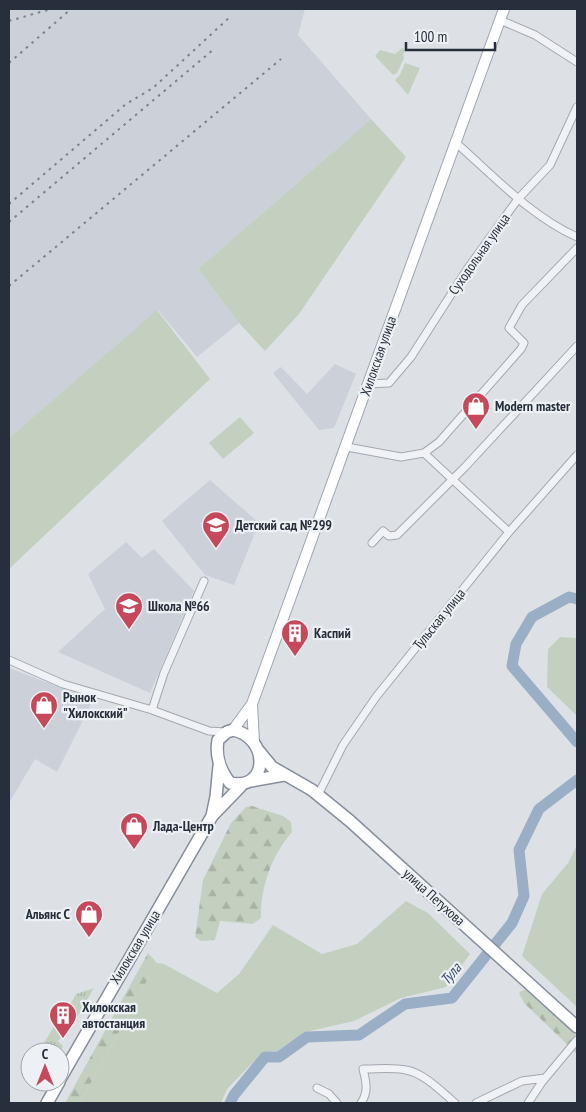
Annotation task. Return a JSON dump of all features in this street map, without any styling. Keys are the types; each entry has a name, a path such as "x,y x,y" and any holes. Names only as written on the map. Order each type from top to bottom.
{"highway":[{"path":"230,731 248,736 256,746 260,767 212,816 219,766 218,740 230,731"},
{"name":"улица Петухова","path":"256,746 265,761 284,775 318,795 577,1027"},
{"path":"219,766 230,784 246,783 284,775"},
{"name":"Хилокская улица","path":"70,1062 212,816"},
{"name":"Хилокская улица","path":"47,1103 53,1092"}],"main road":[{"name":"Хилокская улица","path":"252,704 347,448 368,384 504,9"},
{"path":"230,731 252,704"},
{"path":"252,704 256,746"}],"street":[{"path":"500,20 535,36 577,62"},
{"name":"Суходольная улица","path":"368,384 389,383 411,357 468,268 518,199 550,165 577,107"},
{"path":"455,142 518,199 548,222 577,237"},
{"path":"347,448 401,457 424,453 439,442 521,349 524,343 522,339 508,328 522,306 577,248"},
{"path":"372,543 383,532 389,536 397,535 450,479 465,467 577,346"},
{"path":"424,453 509,532"},
{"name":"Тульская улица","path":"318,795 343,745 376,697 509,532 577,455"},
{"path":"152,710 164,673 204,581"},
{"path":"9,660 63,684 152,710 209,731 230,731"},
{"path":"209,731 217,746"},
{"path":"528,1103 545,1078 577,1040"},
{"path":"361,1103 366,1097 363,1069 382,1068 408,1070 435,1085 455,1103"},
{"path":"476,1103 522,1081 545,1078"},
{"path":"317,1088 329,1094 337,1103"}],"shaded area":[{"path":"9,9 305,9 298,35 371,119 198,269 239,323 197,357 158,310 9,438"},
{"path":"335,364 356,374 334,428 319,430 273,373 281,367 307,394"},
{"name":"Детский сад №299","path":"210,480 259,523 234,585 205,575 162,521"},
{"name":"Школа №66","path":"126,542 142,558 154,549 194,591 150,693 58,652 105,609 88,574"},
{"name":"Рынок \"Хилокский\"","path":"9,668 93,700 57,772 35,759 9,803"}],"green space":[{"path":"402,48 406,50 403,54 404,58 397,73 393,75 375,56 380,50 395,54"},
{"path":"405,63 420,68 408,95 395,80 400,75"},
{"path":"371,119 406,157 299,314 265,351 239,323 198,269"},
{"path":"157,310 210,379 9,569 9,438"},
{"path":"240,417 254,433 223,459 209,443"},
{"path":"560,637 577,638 577,716 547,687 548,649"},
{"path":"252,806 283,816 291,822 292,832 273,861 269,872 263,895 261,918 253,924 220,921 215,940 201,941 195,937 203,880 231,823 246,807"},
{"path":"577,845 577,1007 522,956 542,894 568,863"},
{"path":"406,901 428,913 470,954 446,987 401,998 354,1021 306,1032 278,1051 263,1052 227,1089 221,1103 80,1103 157,963 164,964 217,993 239,974 273,925 322,954 357,944"},
{"path":"148,953 157,963 80,1103 65,1103"},
{"path":"94,988 66,1036 63,1034 59,1042 45,1042 62,1013 65,1014 76,994"},
{"path":"525,989 577,1036 577,1054 524,1003 519,993"}],"waterway":[{"name":"Тула","path":"577,599 569,597 532,617 516,644 512,666 577,742"},
{"name":"Тула","path":"230,1103 234,1095 265,1057 279,1057 307,1037 359,1035 405,1004 452,998 512,923 524,896 519,850 539,809 577,780"}],"railway":[{"path":"9,21 51,9"},
{"path":"9,63 71,9"},
{"path":"9,204 126,104 153,88 231,16"},
{"path":"9,222 214,49"},
{"path":"9,286 281,59"}],"place":[{"name":"Modern master","path":"476,430"},
{"name":"Детский сад №299","path":"216,549"},
{"name":"Школа №66","path":"129,630"},
{"name":"Каспий","path":"295,657"},
{"name":"Рынок \"Хилокский\"","path":"44,729"},
{"name":"Лада-Центр","path":"134,850"},
{"name":"Альянс С","path":"89,938"},
{"name":"Хилокская автостанция","path":"63,1039"}]}
